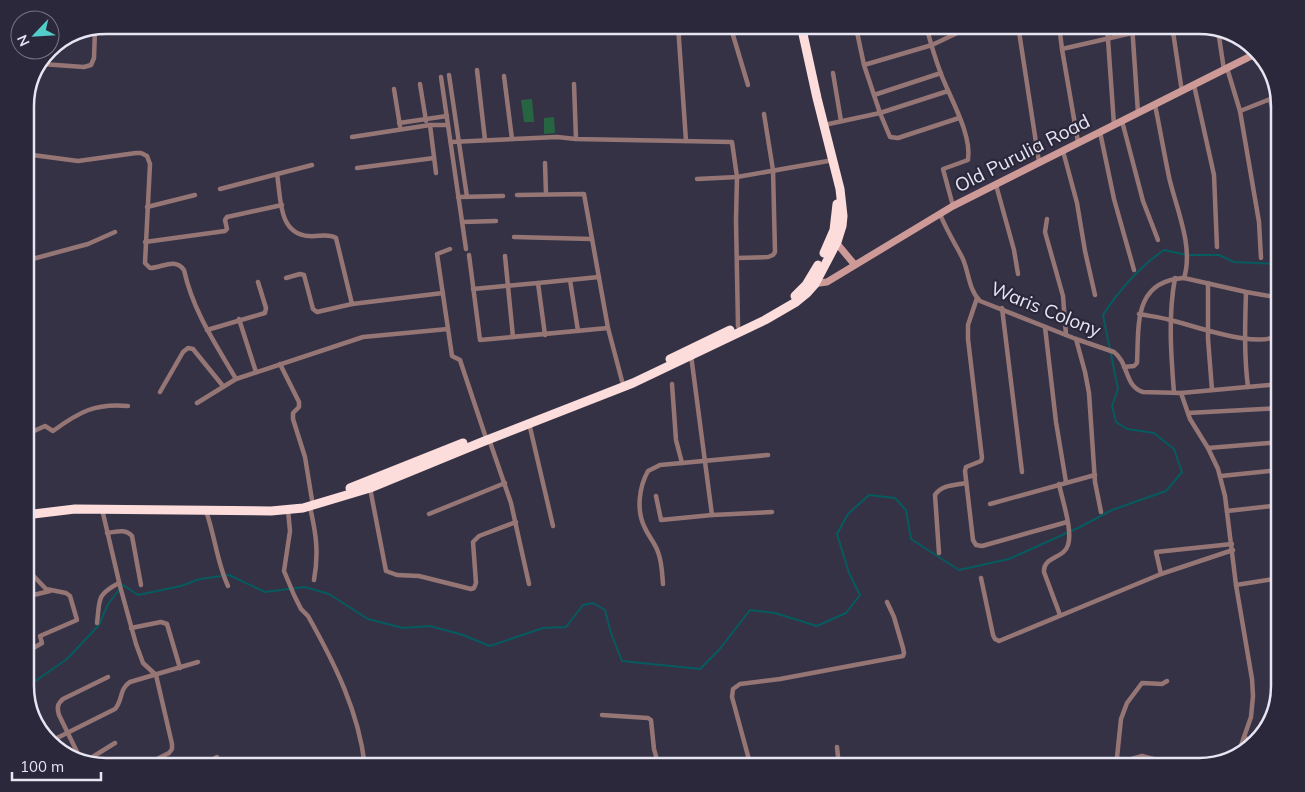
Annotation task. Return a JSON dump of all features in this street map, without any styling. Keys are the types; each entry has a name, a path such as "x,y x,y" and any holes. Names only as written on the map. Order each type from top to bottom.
{"highway":[{"path":"798,34 838,207 834,240"},
{"path":"34,508 74,504 272,505 311,503 487,437 530,423 633,383 781,312 807,293 822,258 834,240 843,221 840,189 803,34"},
{"path":"34,514 55,510 102,509 288,510 370,488 622,381 779,306 810,284"}],"main road":[{"name":"Old Purulia Road","path":"810,284 827,282 953,206 1251,56"},
{"path":"834,240 854,264"}],"street":[{"path":"679,34 686,141"},
{"path":"733,34 748,85"},
{"path":"857,34 864,65 880,113 888,133 893,138 959,118"},
{"path":"929,34 967,143 969,158 943,169 953,206"},
{"path":"864,65 932,46 956,34"},
{"path":"1019,34 1039,162"},
{"path":"1060,34 1078,142"},
{"path":"1108,34 1114,125"},
{"path":"1062,48 1132,34 1138,113"},
{"path":"1173,34 1182,92"},
{"path":"47,64 84,67 90,65 94,58 95,35"},
{"path":"1219,36 1226,69 1240,111 1259,222 1261,258"},
{"path":"477,70 485,140"},
{"path":"833,73 841,121"},
{"path":"874,95 941,73"},
{"path":"449,75 467,197"},
{"path":"504,76 512,139"},
{"path":"441,77 466,249"},
{"path":"420,84 425,120 430,125 436,173"},
{"path":"574,84 576,139"},
{"path":"1194,86 1214,175 1217,247"},
{"path":"394,89 400,130"},
{"path":"824,125 880,113 948,90"},
{"path":"1240,111 1270,99 1271,103"},
{"path":"1155,105 1188,251 1184,278"},
{"path":"737,258 768,256 773,255 775,252 773,170 764,114"},
{"path":"399,123 447,116"},
{"path":"1122,121 1143,201 1158,240"},
{"path":"352,137 430,125 448,126"},
{"path":"1100,132 1114,199 1134,270"},
{"path":"450,142 556,137 732,142 737,177 738,326"},
{"path":"1063,151 1077,203 1084,252 1095,295"},
{"path":"34,155 78,161 136,152 145,154 150,164 144,260 147,267 153,268 172,263 181,266 184,270 192,301 236,379"},
{"path":"357,168 434,158"},
{"path":"697,179 737,177 828,161"},
{"path":"545,163 546,194"},
{"path":"220,189 312,165"},
{"path":"277,174 286,224 293,232 300,235 327,235 336,238 352,304"},
{"path":"996,184 1014,250 1018,274"},
{"path":"517,195 584,194 608,328 622,381"},
{"path":"147,207 195,195"},
{"path":"458,197 503,196"},
{"path":"145,242 225,231 227,229 225,220 227,217 282,205"},
{"name":"Waris Colony","path":"940,214 962,257 973,292 980,301 1114,352 1119,356 1124,367"},
{"path":"1047,219 1045,232 1064,296 1066,335"},
{"path":"462,222 496,221"},
{"path":"34,259 88,244 115,232"},
{"path":"514,237 592,239"},
{"path":"450,249 437,254 452,356 460,360 505,483 516,522 529,584"},
{"path":"469,255 480,340 608,328"},
{"path":"505,256 513,337"},
{"path":"286,278 300,274 304,275 313,309 317,312 352,304 443,293"},
{"path":"473,289 599,277"},
{"path":"1174,392 1170,320 1175,278"},
{"path":"1271,297 1184,278 1175,278 1164,282 1147,295 1142,304 1139,314 1137,363 1134,366 1124,367 1130,383 1138,391 1143,392 1181,393 1271,385"},
{"path":"570,280 578,331"},
{"path":"207,330 239,319 262,314 266,311 258,282"},
{"path":"538,283 545,334"},
{"path":"1208,283 1208,331 1212,390"},
{"path":"1246,292 1245,340 1248,387"},
{"path":"977,298 968,325 968,339 982,458 980,461 965,468 973,540 978,546 1067,522"},
{"path":"1002,308 1022,472"},
{"path":"1139,314 1170,320 1245,340 1271,337"},
{"path":"239,319 256,372"},
{"path":"1045,327 1056,422 1066,482"},
{"path":"196,403 236,379 363,337 448,330"},
{"path":"1076,339 1089,393 1095,475 1101,512"},
{"path":"160,392 183,352 188,348 193,349 223,386"},
{"path":"691,355 712,515"},
{"path":"280,364 299,402 299,407 292,415 305,457 316,535 318,552 314,580"},
{"path":"672,384 676,440 682,464"},
{"path":"1181,393 1188,413 1208,448 1220,476 1227,511 1236,585 1252,678 1251,716 1242,744"},
{"path":"34,431 45,426 53,430 74,417 104,405 128,406"},
{"path":"1188,413 1271,408"},
{"path":"530,423 553,526"},
{"path":"1208,448 1271,443"},
{"path":"663,584 659,554 642,522 640,505 641,490 646,475 651,468 660,465 705,462 768,454"},
{"path":"1220,476 1271,471"},
{"path":"990,504 1095,475"},
{"path":"429,514 505,483"},
{"path":"939,553 935,495 939,489 944,487 966,483"},
{"path":"1058,484 1070,539 1066,551 1047,562 1044,572 1060,615"},
{"path":"370,488 386,571 397,575 419,576 472,589 476,583 473,542 479,536 516,522"},
{"path":"656,496 662,520 772,512"},
{"path":"1227,511 1271,506"},
{"path":"102,509 131,628 143,663 156,675 172,744 172,749 161,758"},
{"path":"206,510 222,574 228,586"},
{"path":"288,510 290,531 284,571 301,609 308,616 340,674 360,732 364,758"},
{"path":"107,533 122,531 132,536 141,585"},
{"path":"1161,574 1156,552 1232,544"},
{"path":"981,578 993,635 997,640 1161,574 1232,550"},
{"path":"34,576 46,589 66,592 70,596 77,620 40,636 42,643 34,648"},
{"path":"1236,585 1271,579"},
{"path":"97,623 102,594 119,585"},
{"path":"34,594 50,590"},
{"path":"749,758 732,697 733,689 740,684 780,679 903,656 903,648 894,617 887,602"},
{"path":"131,628 161,622 167,624 180,668"},
{"path":"57,738 115,709 118,705 122,689 130,682 198,662"},
{"path":"78,753 59,715 57,708 59,702 108,677"},
{"path":"1118,758 1121,719 1127,703 1142,683 1162,684 1167,681"},
{"path":"602,716 648,718 651,720 656,758"},
{"path":"92,757 115,743"},
{"path":"837,747 838,758"},
{"path":"1136,758 1142,756 1149,758"}],"green space":[{"path":"532,99 534,122 524,122 521,100"},
{"path":"554,117 555,133 544,134 544,118"}],"waterway":[{"path":"34,682 67,659 99,625 108,604 123,585 138,595 181,586 200,579 229,575 265,592 305,587 329,594 368,619 403,628 430,626 463,635 490,646 543,628 566,627 583,605 593,603 605,610 611,633 622,661 700,669 719,650 750,610 775,613 817,626 846,613 860,595 849,573 837,534 848,514 869,495 895,498 906,510 911,539 959,570 1009,559 1080,527 1112,510 1166,491 1182,472 1174,449 1154,433 1127,429 1116,422 1112,406 1118,389 1103,315 1130,280 1164,250 1187,255 1219,255 1234,262 1271,264"}]}
